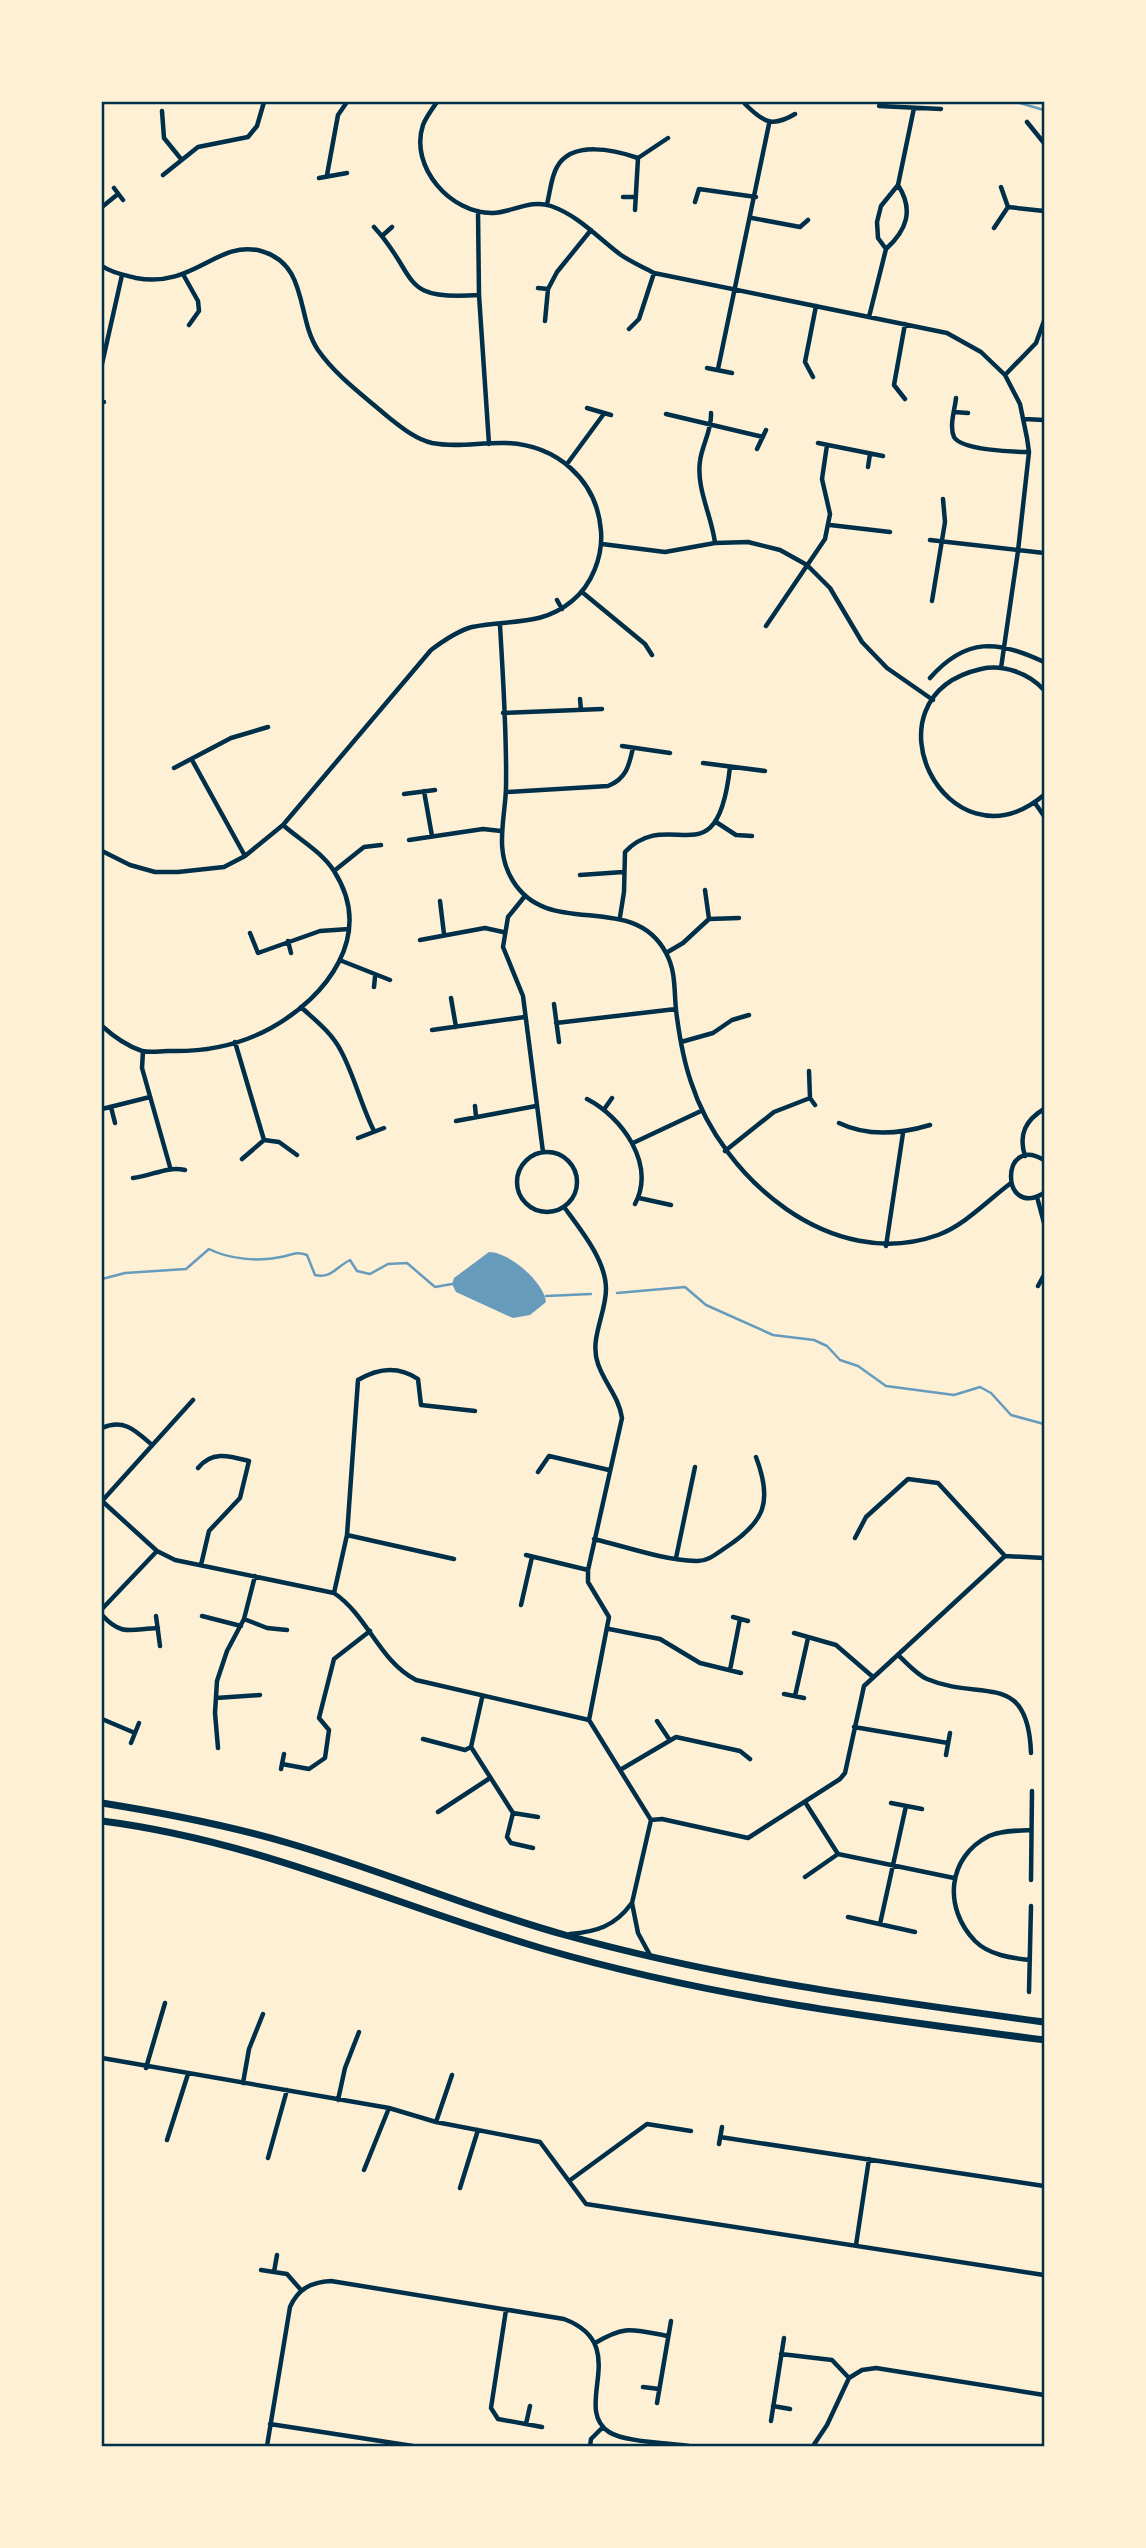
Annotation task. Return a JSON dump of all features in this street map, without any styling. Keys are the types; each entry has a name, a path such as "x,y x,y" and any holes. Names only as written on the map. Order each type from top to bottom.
{"highway":[{"path":"102,1802 206,1821 288,1843 455,1901 652,1958 750,1980 1045,2022"},
{"path":"102,1821 198,1838 276,1858 448,1919 545,1949 700,1989 749,1999 1045,2040"}],"street":[{"path":"163,175 209,143 231,143 248,137 257,126 264,102"},
{"path":"327,175 338,115 347,102"},
{"path":"437,102 423,126 422,153 432,177 444,194 458,204 494,213 530,204 547,204 573,215 623,257 654,273 947,333 981,352 1005,375 1020,404 1029,452 1002,668"},
{"path":"745,104 769,124 782,122 795,114"},
{"path":"879,106 941,109"},
{"path":"886,249 878,238 877,222 881,206 898,185 914,108"},
{"path":"162,111 164,138 181,160"},
{"path":"1027,122 1045,143"},
{"path":"718,369 733,290 752,218 769,124"},
{"path":"635,211 638,158 665,139 658,134"},
{"path":"547,204 555,169 562,159 593,150 612,150 638,158"},
{"path":"319,178 347,173"},
{"path":"869,317 886,249 903,231 907,219 908,205 898,185"},
{"path":"1001,187 1008,207"},
{"path":"114,188 123,200"},
{"path":"695,202 699,189 756,197"},
{"path":"102,207 118,194"},
{"path":"623,197 634,197"},
{"path":"1008,207 1045,211"},
{"path":"993,228 1008,207"},
{"path":"478,211 479,295 489,444"},
{"path":"752,218 800,227 808,220"},
{"path":"373,228 382,236 411,283 425,293 442,298 479,295"},
{"path":"382,236 391,228"},
{"path":"545,321 548,289 557,272 592,230"},
{"path":"102,266 122,275 156,280 184,276 236,249 264,251 289,269 299,287 308,329 317,348 332,367 356,389 407,431 430,442 536,447 567,464 580,477 592,497 600,521 602,544 596,567 582,592 562,609 544,619 471,627 447,638 431,650 283,825 245,856 223,867 178,873 155,872 130,865 102,851"},
{"path":"629,328 639,319 654,273"},
{"path":"102,364 122,275"},
{"path":"184,276 198,301 199,311 189,325"},
{"path":"538,288 548,289"},
{"path":"813,377 805,362 816,306"},
{"path":"905,324 894,385 905,399"},
{"path":"1005,375 1036,343 1044,324"},
{"path":"706,368 732,373"},
{"path":"956,398 955,438 963,445 1029,452"},
{"path":"587,408 603,415 611,415"},
{"path":"954,412 968,413"},
{"path":"711,413 712,423 700,460 699,479 715,543"},
{"path":"666,414 763,437"},
{"path":"567,464 603,415"},
{"path":"1024,419 1045,420"},
{"path":"757,449 766,430"},
{"path":"818,443 883,456"},
{"path":"766,626 825,539 830,525 822,479 827,445"},
{"path":"868,467 870,454"},
{"path":"932,601 942,542 943,499"},
{"path":"873,530 874,520"},
{"path":"830,525 890,532"},
{"path":"930,540 1045,553"},
{"path":"602,544 664,552 715,543 748,542 780,550 807,565 830,588 862,642 887,668 933,700"},
{"path":"582,592 645,644 652,655"},
{"path":"557,600 562,609"},
{"path":"764,610 772,614"},
{"path":"500,624 506,792 501,831 504,860 512,880 525,896 556,913 620,917 642,926 666,953 674,976 681,1042 701,1111 725,1151 750,1180 809,1223 886,1246 940,1234 969,1216 1011,1183"},
{"path":"930,678 946,661 986,645 1005,646 1045,662"},
{"path":"1045,690 1021,673 1002,668 965,673 946,685 933,700 926,711 920,736 922,758 931,780 944,796 975,813 994,815 1024,809 1045,795"},
{"path":"580,699 581,710"},
{"path":"503,713 602,709"},
{"path":"174,768 240,734 268,727"},
{"path":"622,746 670,753"},
{"path":"506,792 608,786 620,781 628,767 633,748"},
{"path":"192,760 245,856"},
{"path":"703,763 765,771"},
{"path":"620,917 625,852 636,840 651,835 692,836 716,822 726,802 730,767"},
{"path":"404,794 435,790"},
{"path":"424,791 432,836"},
{"path":"1035,803 1045,816"},
{"path":"716,822 736,835 752,836"},
{"path":"102,1026 115,1037 143,1051 198,1052 271,1028 301,1007 325,985 342,961 349,929 348,905 334,871 319,853 283,825"},
{"path":"409,840 483,830 501,831"},
{"path":"334,871 364,847 381,845"},
{"path":"580,875 623,872"},
{"path":"705,890 709,919"},
{"path":"525,896 509,917 503,932 507,962 519,985 525,1017 543,1152"},
{"path":"440,901 444,934"},
{"path":"666,953 684,943 709,919 739,918"},
{"path":"420,940 485,928 503,932"},
{"path":"250,933 258,953 320,931 349,929"},
{"path":"288,941 291,953"},
{"path":"342,961 390,980"},
{"path":"373,987 376,976"},
{"path":"451,998 456,1027"},
{"path":"554,1004 559,1042"},
{"path":"301,1007 332,1037 342,1052 359,1100 374,1131"},
{"path":"556,1023 676,1009"},
{"path":"681,1042 713,1033 732,1020 749,1015"},
{"path":"432,1030 525,1017"},
{"path":"235,1042 264,1140"},
{"path":"143,1051 142,1068 170,1167"},
{"path":"808,1071 810,1098 816,1105"},
{"path":"102,1110 149,1097"},
{"path":"605,1108 612,1098"},
{"path":"725,1151 774,1112 810,1098"},
{"path":"587,1099 605,1108 633,1143 641,1183 639,1198 635,1204"},
{"path":"475,1106 476,1117"},
{"path":"456,1121 536,1106"},
{"path":"111,1107 115,1123"},
{"path":"1024,1156 1021,1145 1026,1124 1045,1109"},
{"path":"633,1143 701,1111"},
{"path":"846,1126 848,1120"},
{"path":"839,1123 864,1131 902,1133 930,1125"},
{"path":"358,1138 384,1128"},
{"path":"886,1246 902,1133"},
{"path":"242,1159 264,1140 279,1142 297,1155"},
{"path":"543,1152 562,1156 575,1171 576,1191 564,1207 545,1213 527,1205 521,1198 517,1179 520,1169 533,1155 543,1152"},
{"path":"1045,1160 1037,1156 1024,1156 1014,1164 1011,1183 1018,1194 1037,1197 1045,1193"},
{"path":"133,1178 153,1176 170,1167 185,1170"},
{"path":"1037,1197 1045,1223"},
{"path":"639,1198 671,1205"},
{"path":"564,1207 585,1237 606,1286 595,1348 598,1364 620,1405 622,1418 588,1570 588,1582 609,1616 609,1629 589,1720 651,1820 632,1903 635,1926 652,1958"},
{"path":"1038,1286 1045,1275"},
{"path":"334,1593 347,1535 358,1380 370,1373 391,1370 408,1373 418,1380 421,1405 475,1412"},
{"path":"193,1400 102,1501 157,1551 175,1560 334,1593 348,1602 393,1664 405,1674 427,1684 589,1720"},
{"path":"102,1428 121,1423 133,1427 152,1445"},
{"path":"198,1468 208,1458 223,1454 249,1461 240,1498 209,1531 201,1566"},
{"path":"538,1472 549,1457 609,1470"},
{"path":"594,1539 676,1558 705,1560 752,1528 760,1519 766,1491 756,1457"},
{"path":"676,1558 695,1467"},
{"path":"855,1538 866,1517 908,1479 938,1483 1005,1556 1045,1558"},
{"path":"347,1535 454,1559"},
{"path":"102,1609 157,1551"},
{"path":"526,1555 588,1570"},
{"path":"651,1820 662,1819 748,1838 845,1773 864,1686 1005,1556"},
{"path":"521,1605 532,1557"},
{"path":"218,1748 217,1681 227,1651 244,1619 255,1576"},
{"path":"102,1615 114,1628 125,1631 158,1628"},
{"path":"156,1616 160,1646"},
{"path":"202,1616 241,1626"},
{"path":"733,1617 748,1621"},
{"path":"244,1619 267,1628 287,1630"},
{"path":"730,1670 740,1619"},
{"path":"609,1629 660,1639 700,1663 741,1672"},
{"path":"284,1754 282,1766 301,1769 316,1766 326,1758 329,1730 319,1718 334,1659 370,1631"},
{"path":"794,1633 846,1650 873,1677"},
{"path":"795,1696 808,1638"},
{"path":"898,1654 929,1680 1011,1699 1024,1711 1030,1727 1031,1753"},
{"path":"784,1694 804,1698"},
{"path":"216,1698 260,1695"},
{"path":"482,1698 471,1747 513,1813 508,1837 511,1843 533,1848"},
{"path":"102,1718 135,1733"},
{"path":"657,1721 669,1739"},
{"path":"131,1743 139,1723"},
{"path":"854,1727 948,1743"},
{"path":"946,1755 950,1732"},
{"path":"620,1770 676,1737 740,1751 750,1759"},
{"path":"424,1739 465,1750 471,1747"},
{"path":"438,1812 490,1778"},
{"path":"1031,1880 1032,1791"},
{"path":"804,1802 838,1854 954,1878"},
{"path":"891,1803 922,1809"},
{"path":"880,1924 906,1806"},
{"path":"513,1813 538,1817"},
{"path":"1030,1959 1010,1958 976,1942 954,1905 954,1878 965,1855 990,1835 1031,1830"},
{"path":"805,1877 838,1854"},
{"path":"563,1934 603,1929 624,1914 632,1903"},
{"path":"1029,1992 1031,1906"},
{"path":"848,1917 915,1932"},
{"path":"146,2068 165,2003"},
{"path":"243,2083 249,2049 263,2014"},
{"path":"338,2100 345,2068 359,2032"},
{"path":"102,2058 146,2068 389,2108 436,2122 540,2142 586,2204 1045,2275"},
{"path":"167,2140 188,2074"},
{"path":"436,2122 452,2076"},
{"path":"268,2158 287,2090"},
{"path":"364,2170 389,2108"},
{"path":"569,2181 646,2124 691,2131"},
{"path":"719,2144 722,2127"},
{"path":"460,2188 478,2130"},
{"path":"720,2137 1045,2186"},
{"path":"856,2245 869,2159"},
{"path":"274,2272 277,2255"},
{"path":"261,2270 292,2277 301,2290"},
{"path":"267,2446 290,2307 301,2290 310,2284 331,2281 576,2323 595,2343 601,2368 595,2409 603,2427 615,2435 689,2446"},
{"path":"506,2310 491,2408 498,2419 541,2427"},
{"path":"657,2403 671,2321"},
{"path":"595,2343 617,2329 626,2328 668,2336"},
{"path":"771,2421 784,2339"},
{"path":"782,2354 832,2360 849,2378"},
{"path":"813,2446 827,2425 849,2378 862,2370 876,2368 1045,2395"},
{"path":"643,2386 659,2389"},
{"path":"526,2424 530,2406"},
{"path":"773,2406 790,2409"},
{"path":"270,2424 413,2446"},
{"path":"590,2446 591,2439 603,2427"}],"water":[{"path":"489,1252 506,1257 532,1277 544,1294 546,1302 530,1315 513,1318 456,1292 452,1284 454,1278"}],"waterway":[{"path":"1016,102 1044,110"},
{"path":"102,1279 125,1273 186,1269 209,1249 225,1255 254,1259 303,1254 307,1255 315,1275 321,1276 329,1274 350,1260 357,1271 370,1274 388,1264 407,1263 435,1287 452,1284"},
{"path":"617,1293 685,1287 706,1305 773,1335 814,1340 827,1346 840,1360 858,1366 886,1386 954,1395 980,1387 991,1393 1011,1415 1044,1424"},
{"path":"546,1296 591,1294"}]}
